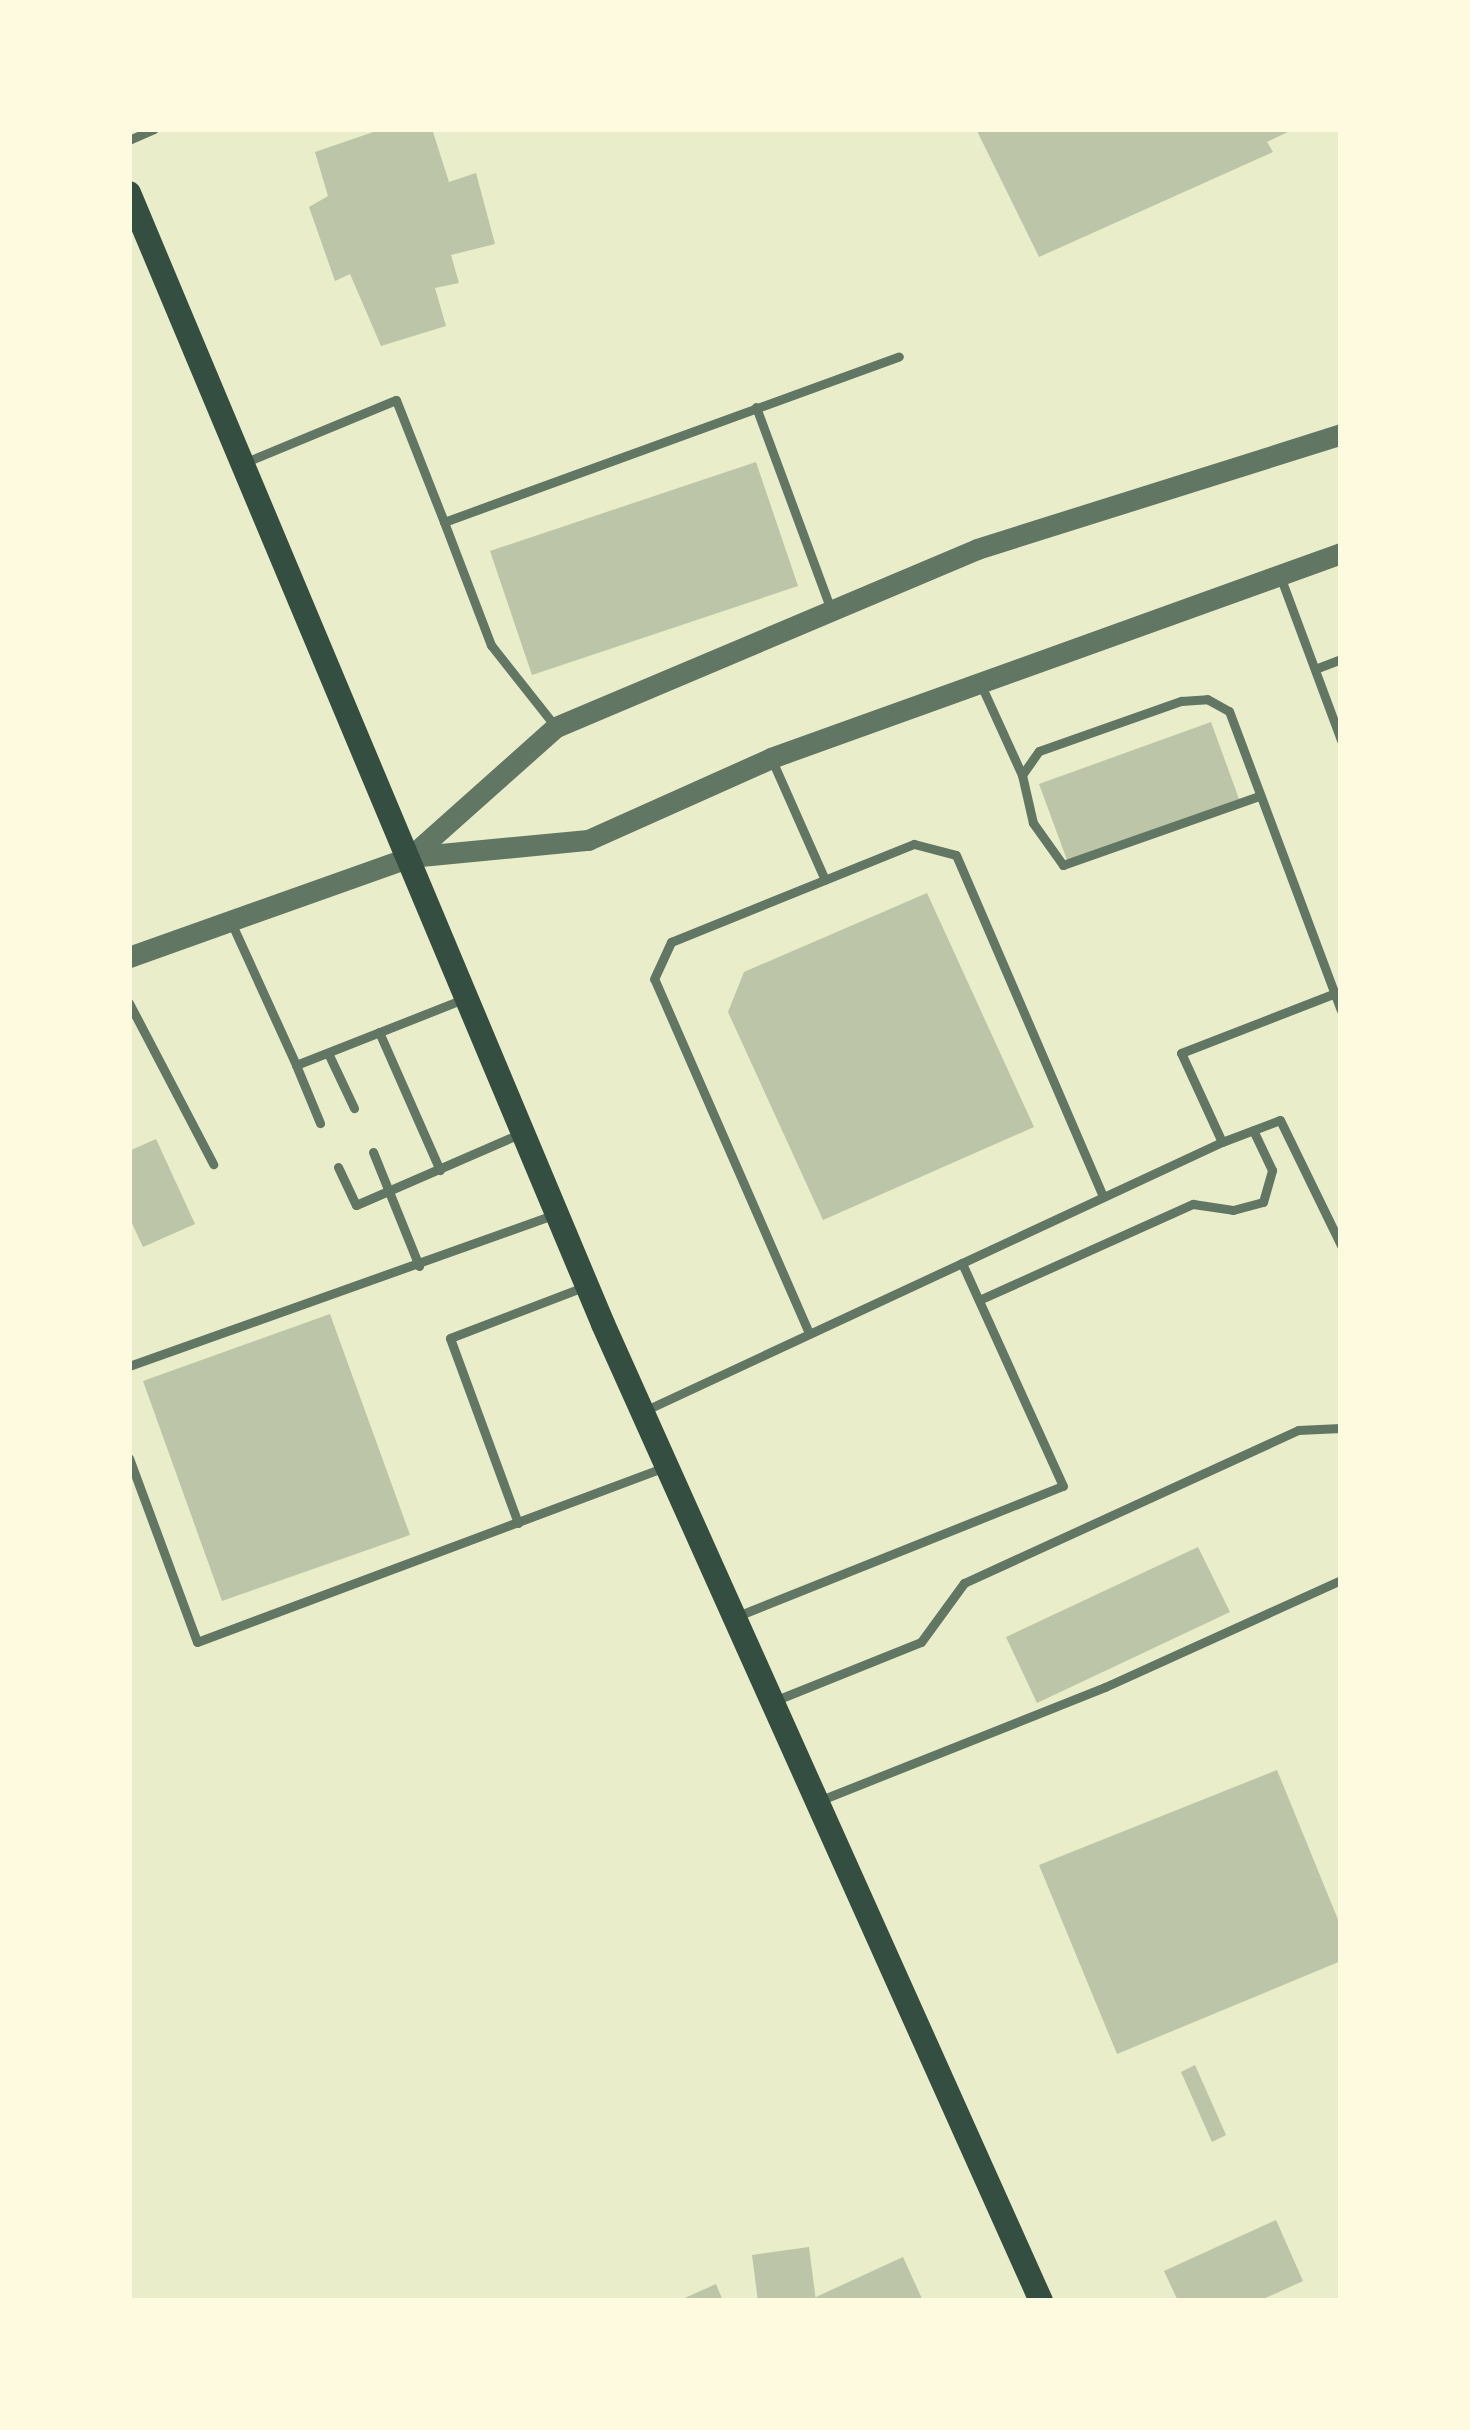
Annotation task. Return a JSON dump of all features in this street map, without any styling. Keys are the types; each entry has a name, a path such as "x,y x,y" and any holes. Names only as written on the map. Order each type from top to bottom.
{"main road":[{"path":"129,193 246,462 587,1286 1041,2301"}],"street":[{"path":"410,857 556,728 977,549 1341,434"},
{"path":"129,957 410,857 588,840 771,758 1341,554"}],"lane":[{"path":"129,140 154,129"},
{"path":"444,522 899,356"},
{"path":"246,462 396,400 491,645 556,728"},
{"path":"756,407 831,610"},
{"path":"1280,576 1341,740"},
{"path":"1315,669 1341,659"},
{"path":"981,685 1022,776 1033,823 1064,865 1258,796"},
{"path":"1022,776 1040,752 1207,699 1228,711 1341,1010"},
{"path":"771,758 824,880"},
{"path":"809,1333 654,980 671,942 914,844 956,854 1103,1197"},
{"path":"230,920 320,1123"},
{"path":"1222,1142 1181,1054 1337,992"},
{"path":"296,1065 469,997"},
{"path":"129,1003 213,1164"},
{"path":"379,1032 440,1170"},
{"path":"328,1053 354,1108"},
{"path":"644,1411 1222,1142 1280,1120 1341,1245"},
{"path":"979,1300 1193,1204 1233,1210 1263,1202 1271,1170 1253,1130"},
{"path":"338,1168 356,1204 524,1132"},
{"path":"374,1152 419,1266"},
{"path":"129,1366 558,1213"},
{"path":"735,1617 1063,1486 962,1263"},
{"path":"518,1522 450,1338 587,1286"},
{"path":"772,1702 921,1642 964,1583 1298,1430 1341,1428"},
{"path":"129,1458 197,1642 668,1466"},
{"path":"816,1802 1105,1688 1341,1580"}],"building":[{"path":"382,129 432,129 449,182 476,173 495,244 451,255 459,283 435,288 446,326 381,346 350,274 335,281 309,207 328,196 315,152"},
{"path":"976,129 1294,129 1267,142 1273,152 1039,257"},
{"path":"756,462 798,586 532,675 490,551"},
{"path":"1211,722 1239,799 1067,860 1039,784"},
{"path":"927,893 1034,1127 823,1220 728,1012 744,972"},
{"path":"156,1139 195,1224 143,1247 129,1217 129,1151"},
{"path":"330,1314 410,1535 222,1601 143,1381"},
{"path":"1198,1547 1230,1612 1037,1703 1006,1637"},
{"path":"1277,1770 1341,1927 1341,1961 1117,2054 1039,1865"},
{"path":"1195,2065 1226,2135 1212,2142 1181,2072"},
{"path":"1276,2220 1303,2281 1259,2301 1178,2301 1164,2271"},
{"path":"809,2247 816,2301 758,2301 752,2255"},
{"path":"903,2257 923,2301 818,2301 816,2297"},
{"path":"716,2284 723,2301 678,2301"}]}
